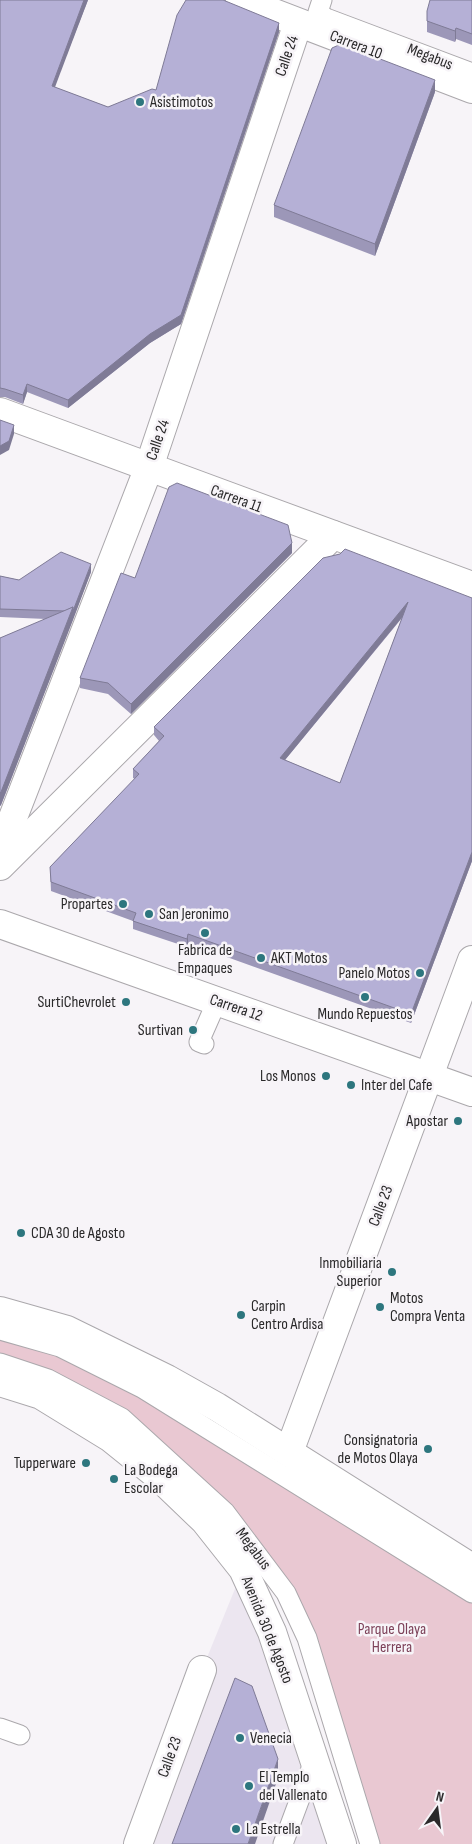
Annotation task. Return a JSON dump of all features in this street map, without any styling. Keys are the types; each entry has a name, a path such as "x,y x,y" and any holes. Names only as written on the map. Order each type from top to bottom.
{"street":[{"name":"Carrera 10","path":"240,0 472,89"},
{"name":"Calle 24","path":"0,851 149,467 298,23"},
{"name":"Carrera 11","path":"0,412 472,586"},
{"path":"0,866 333,535"},
{"name":"Carrera 12","path":"0,924 472,1092"},
{"name":"Calle 23","path":"289,1452 472,960"},
{"path":"0,1311 67,1330 167,1379 289,1452 472,1568"},
{"name":"Avenida 30 de Agosto","path":"0,1382 41,1395 111,1438 157,1475 205,1521 243,1569 268,1623 315,1758 342,1844"},
{"name":"Calle 23","path":"138,1844 202,1670"}],"lane":[{"name":"Megabus","path":"322,0 318,12 326,18 472,73"},
{"path":"204,1044 199,1042 216,1001"},
{"path":"0,1330 60,1348 142,1388 472,1593"},
{"name":"Megabus","path":"0,1363 48,1379 122,1418 225,1512 286,1593 308,1638 370,1844"},
{"path":"0,1728 20,1735"},
{"path":"283,1844 315,1758"}],"shaded area":[{"path":"243,1569 342,1844 138,1844 202,1670"}],"green space":[{"name":"Parque Olaya Herrera","path":"0,1330 60,1347 472,1593 472,1844 370,1844 286,1593 0,1363"}],"building":[{"path":"0,0 84,0 52,86 108,107 152,89 156,90 177,15 186,0 223,0 279,23 181,315 150,334 68,400 27,384 23,395 0,388"},
{"path":"430,0 472,0 472,34 456,28 455,31 427,21"},
{"path":"341,44 435,80 375,244 274,205 332,48"},
{"path":"0,420 14,425 9,441 0,446"},
{"path":"177,483 288,525 292,543 131,704 108,683 80,678 121,573 135,578 169,487"},
{"path":"345,549 472,598 472,852 411,1014 188,934 187,939 133,921 136,913 51,882 50,867 139,774 133,769 164,736 154,727 323,558 340,554","holes":["408,602 340,783 280,758"]},
{"path":"61,552 91,564 73,611 73,607 65,611 0,609 0,576 19,580"},
{"path":"73,607 1,792 0,793 0,638"},
{"path":"235,1678 252,1686 278,1759 248,1844 172,1844"}],"place":[{"name":"Asistimotos","path":"140,102"},
{"name":"Propartes","path":"123,904"},
{"name":"San Jeronimo","path":"149,914"},
{"name":"Fabrica de Empaques","path":"205,933"},
{"name":"AKT Motos","path":"261,958"},
{"name":"Panelo Motos","path":"420,973"},
{"name":"Mundo Repuestos","path":"365,997"},
{"name":"SurtiChevrolet","path":"126,1002"},
{"name":"Surtivan","path":"193,1030"},
{"name":"Los Monos","path":"326,1076"},
{"name":"Inter del Cafe","path":"351,1085"},
{"name":"Apostar","path":"458,1121"},
{"name":"CDA 30 de Agosto","path":"21,1233"},
{"name":"Inmobiliaria Superior","path":"392,1272"},
{"name":"Motos Compra Venta","path":"380,1307"},
{"name":"Carpin Centro Ardisa","path":"241,1315"},
{"name":"Consignatoria de Motos Olaya","path":"428,1449"},
{"name":"Tupperware","path":"86,1463"},
{"name":"La Bodega Escolar","path":"114,1479"},
{"name":"Venecia","path":"240,1738"},
{"name":"El Templo del Vallenato","path":"249,1786"},
{"name":"La Estrella","path":"236,1829"}]}
